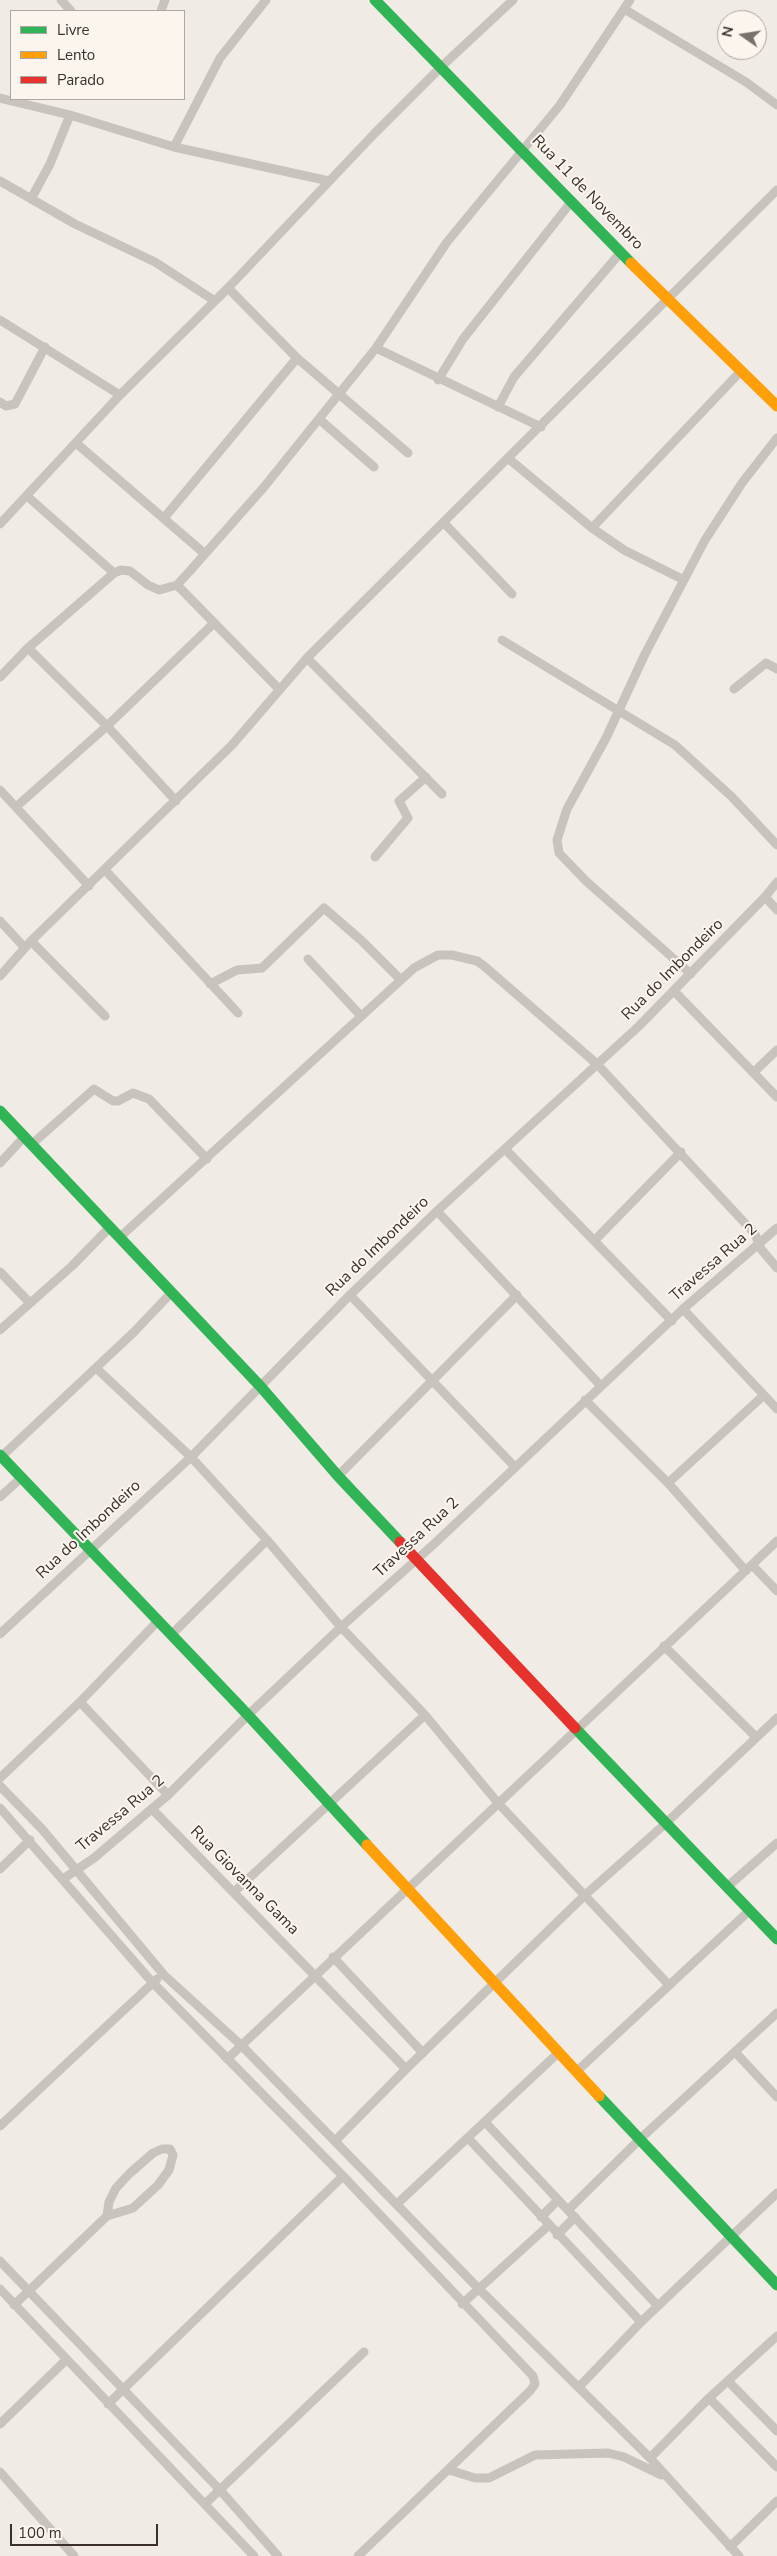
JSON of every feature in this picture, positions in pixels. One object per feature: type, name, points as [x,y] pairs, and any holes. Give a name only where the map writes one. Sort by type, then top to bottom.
[{"type":"street","points":[[61,0],[70,10]]},
{"type":"street","points":[[174,146],[220,58],[266,0]]},
{"type":"street","name":"Rua 11 de Novembro","points":[[375,0],[666,299],[740,372],[776,403]]},
{"type":"street","points":[[0,524],[120,395],[228,288],[329,181],[441,67],[512,0]]},
{"type":"street","points":[[0,677],[28,648],[114,573],[121,570],[130,571],[155,589],[177,585],[319,419],[376,348],[447,242],[560,104],[630,0]]},
{"type":"street","points":[[624,9],[746,82],[777,104]]},
{"type":"street","points":[[0,98],[70,115],[174,146],[329,181]]},
{"type":"street","points":[[31,199],[50,164],[70,115]]},
{"type":"street","points":[[0,181],[75,224],[155,262],[215,301]]},
{"type":"street","points":[[0,976],[28,945],[232,745],[307,658],[509,459],[666,299],[777,190]]},
{"type":"street","points":[[438,380],[464,339],[572,201]]},
{"type":"street","points":[[498,407],[514,377],[621,252]]},
{"type":"street","points":[[228,288],[297,358],[408,453]]},
{"type":"street","points":[[0,320],[120,395]]},
{"type":"street","points":[[0,402],[6,406],[15,404],[45,347]]},
{"type":"street","points":[[376,348],[438,380],[541,427]]},
{"type":"street","points":[[164,518],[297,358]]},
{"type":"street","points":[[592,528],[740,372]]},
{"type":"street","points":[[319,419],[374,468]]},
{"type":"street","points":[[691,974],[586,881],[557,849],[557,840],[563,818],[619,711],[645,654],[716,521],[777,438]]},
{"type":"street","points":[[76,443],[205,554]]},
{"type":"street","points":[[509,459],[592,528],[624,550],[684,580]]},
{"type":"street","points":[[27,496],[114,573]]},
{"type":"street","points":[[444,523],[512,594]]},
{"type":"street","points":[[177,585],[279,690]]},
{"type":"street","points":[[16,807],[107,726],[213,624]]},
{"type":"street","points":[[502,640],[651,730],[690,757],[732,796],[777,845]]},
{"type":"street","points":[[28,648],[107,726],[176,802]]},
{"type":"street","points":[[307,658],[442,794]]},
{"type":"street","points":[[734,690],[766,663],[777,668]]},
{"type":"street","points":[[375,857],[407,820],[408,816],[399,801],[426,777]]},
{"type":"street","points":[[0,790],[89,886]]},
{"type":"street","points":[[105,870],[238,1013]]},
{"type":"street","name":"Rua do Imbondeiro","points":[[0,1634],[191,1458],[350,1294],[674,991],[765,897],[777,882]]},
{"type":"street","points":[[765,897],[777,910]]},
{"type":"street","points":[[210,984],[237,970],[262,968],[324,908],[362,941],[400,980]]},
{"type":"street","points":[[0,921],[104,1016]]},
{"type":"street","points":[[119,1238],[400,980],[426,960],[438,956],[452,955],[477,961],[597,1064],[681,1152],[755,1234],[763,1253],[777,1268]]},
{"type":"street","points":[[308,959],[361,1016]]},
{"type":"street","points":[[674,991],[777,1097]]},
{"type":"street","points":[[754,1072],[777,1050]]},
{"type":"street","points":[[0,1163],[94,1089],[113,1101],[118,1101],[133,1093],[149,1099],[207,1159]]},
{"type":"street","points":[[0,1111],[261,1387],[338,1476],[416,1560],[578,1730],[664,1824],[777,1939]]},
{"type":"street","points":[[506,1150],[672,1321]]},
{"type":"street","points":[[594,1241],[681,1152]]},
{"type":"street","points":[[437,1211],[600,1386]]},
{"type":"street","points":[[0,1330],[72,1266],[109,1228]]},
{"type":"street","name":"Travessa Rua 2","points":[[63,1879],[94,1858],[152,1810],[341,1627],[416,1560],[683,1309],[777,1228]]},
{"type":"street","points":[[0,1272],[30,1303]]},
{"type":"street","points":[[171,1293],[96,1368],[1,1456],[157,1622],[172,1634],[248,1715],[406,1889],[777,2285]]},
{"type":"street","points":[[350,1294],[434,1379],[515,1467]]},
{"type":"street","points":[[338,1476],[517,1295]]},
{"type":"street","points":[[683,1309],[777,1409]]},
{"type":"street","points":[[96,1368],[191,1458],[268,1540],[341,1627],[425,1715],[498,1803],[668,1984]]},
{"type":"street","points":[[668,1483],[764,1395]]},
{"type":"street","points":[[585,1400],[749,1568],[777,1591]]},
{"type":"street","points":[[0,1497],[21,1478]]},
{"type":"street","points":[[172,1634],[268,1540]]},
{"type":"street","points":[[228,2059],[333,1957],[578,1730],[664,1646],[777,1541]]},
{"type":"street","points":[[0,1778],[80,1702],[157,1622]]},
{"type":"street","points":[[664,1646],[756,1737]]},
{"type":"street","points":[[80,1702],[168,1795]]},
{"type":"street","points":[[234,1892],[425,1715]]},
{"type":"street","points":[[335,2141],[406,2069],[585,1895],[777,1718]]},
{"type":"street","points":[[0,1786],[42,1829],[164,1975],[242,2046],[479,2289],[650,2458],[739,2556]]},
{"type":"street","points":[[0,1808],[30,1840],[152,1982],[343,2176],[462,2304],[531,2373],[535,2384],[449,2470],[358,2556]]},
{"type":"street","name":"Rua Giovanna Gama","points":[[152,1810],[315,1974],[406,2069]]},
{"type":"street","points":[[0,1869],[30,1840]]},
{"type":"street","points":[[727,1887],[777,1843]]},
{"type":"street","points":[[576,2072],[668,1984],[750,1910]]},
{"type":"street","points":[[333,1957],[423,2053]]},
{"type":"street","points":[[0,2126],[152,1982],[164,1975]]},
{"type":"street","points":[[568,2210],[640,2139],[736,2053],[777,2013]]},
{"type":"street","points":[[398,2204],[558,2052]]},
{"type":"street","points":[[736,2053],[777,2098]]},
{"type":"street","points":[[485,2122],[658,2306]]},
{"type":"street","points":[[468,2138],[548,2226],[641,2322]]},
{"type":"street","points":[[14,2305],[107,2216],[133,2208],[158,2184],[169,2170],[173,2155],[170,2149],[162,2149],[153,2153],[129,2174],[116,2188],[109,2202],[107,2216]]},
{"type":"street","points":[[108,2404],[343,2176]]},
{"type":"street","points":[[579,2387],[641,2322],[777,2193]]},
{"type":"street","points":[[541,2217],[558,2200]]},
{"type":"street","points":[[557,2234],[575,2217]]},
{"type":"street","points":[[462,2304],[548,2226]]},
{"type":"street","points":[[0,2261],[27,2292],[220,2490],[278,2556]]},
{"type":"street","points":[[0,2289],[108,2404],[206,2503],[254,2556]]},
{"type":"street","points":[[650,2458],[709,2398],[777,2336]]},
{"type":"street","points":[[206,2503],[364,2352]]},
{"type":"street","points":[[0,2424],[66,2360]]},
{"type":"street","points":[[728,2381],[777,2431]]},
{"type":"street","points":[[709,2398],[777,2467]]},
{"type":"street","points":[[449,2470],[475,2478],[489,2478],[535,2455],[608,2453],[624,2456],[666,2477]]},
{"type":"street","points":[[0,2472],[74,2556]]},
{"type":"street","points":[[730,2547],[777,2501]]},
{"type":"traffic: fast","points":[[375,0],[631,263]]},
{"type":"traffic: fast","points":[[0,1111],[261,1387],[338,1476],[400,1542]]},
{"type":"traffic: fast","points":[[0,1455],[248,1715],[367,1845]]},
{"type":"traffic: fast","points":[[575,1728],[777,1939]]},
{"type":"traffic: fast","points":[[599,2096],[777,2285]]},
{"type":"traffic: slow","points":[[631,263],[777,406]]},
{"type":"traffic: slow","points":[[367,1845],[599,2096]]},
{"type":"traffic: jam","points":[[400,1542],[575,1728]]}]
